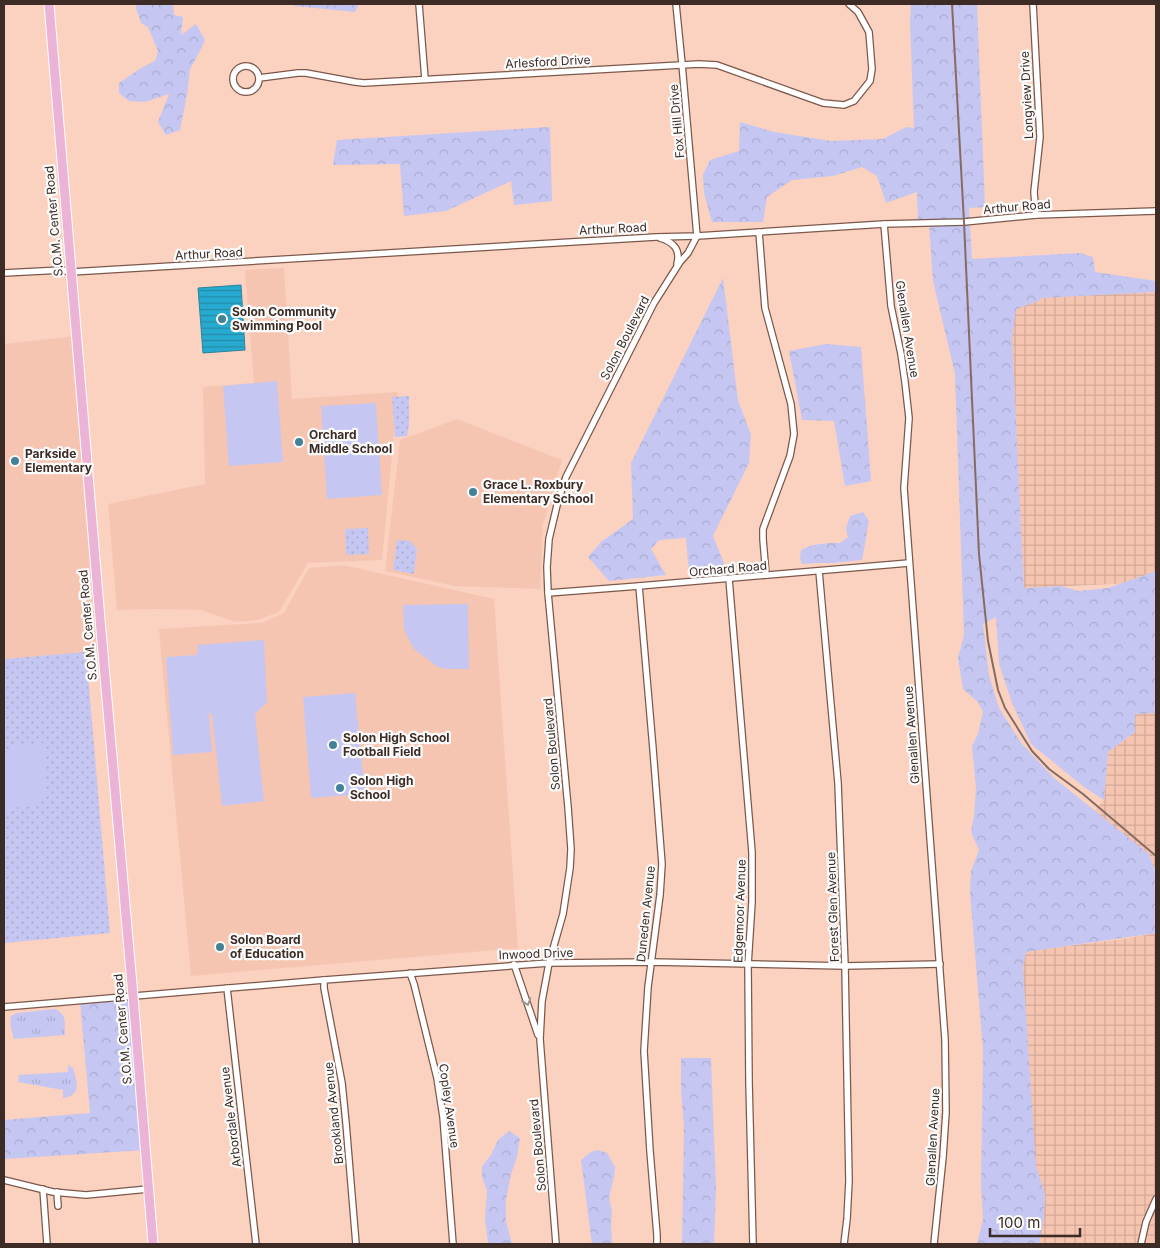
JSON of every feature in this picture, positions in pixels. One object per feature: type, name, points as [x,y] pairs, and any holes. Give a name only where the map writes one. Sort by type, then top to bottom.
[{"type":"main road","name":"S.O.M. Center Road","points":[[49,4],[153,1244]]},
{"type":"street","points":[[419,4],[425,79]]},
{"type":"street","name":"Fox Hill Drive","points":[[676,4],[697,236]]},
{"type":"street","name":"Arlesford Drive","points":[[259,78],[306,73],[355,82],[699,64],[717,65],[823,103],[844,105],[854,101],[870,81],[872,69],[869,32],[858,12],[849,4]]},
{"type":"street","name":"Longview Drive","points":[[1033,4],[1040,137],[1034,192],[1036,215]]},
{"type":"street","points":[[244,66],[252,68],[259,78],[255,89],[248,92],[240,92],[232,82],[236,70],[244,66]]},
{"type":"street","name":"Arthur Road","points":[[4,273],[61,270],[71,272],[884,224],[964,222],[1036,215],[1156,211]]},
{"type":"street","name":"Glenallen Avenue","points":[[884,224],[891,306],[906,382],[908,418],[904,488],[945,1039],[946,1112],[934,1244]]},
{"type":"street","points":[[759,232],[765,308],[791,404],[794,434],[790,456],[763,529],[766,575]]},
{"type":"street","name":"Solon Boulevard","points":[[556,1244],[540,1059],[540,1039],[542,1001],[549,963],[561,922],[570,868],[571,849],[548,593],[549,539],[566,477],[654,303],[697,236]]},
{"type":"street","points":[[656,237],[673,244],[677,250],[679,258],[676,269]]},
{"type":"street","name":"Orchard Road","points":[[548,593],[909,563]]},
{"type":"street","name":"Forest Glen Avenue","points":[[819,570],[838,783],[845,966],[849,1181],[844,1244]]},
{"type":"street","name":"Edgemoor Avenue","points":[[729,579],[752,852],[752,895],[748,964],[753,1244]]},
{"type":"street","name":"Duneden Avenue","points":[[639,586],[662,864],[651,962],[644,1051],[657,1234],[656,1244]]},
{"type":"street","name":"Inwood Drive","points":[[4,1007],[514,964],[651,962],[845,966],[940,964]]},
{"type":"street","points":[[514,964],[540,1039]]},
{"type":"street","name":"Copley Avenue","points":[[410,973],[437,1078],[443,1117],[453,1244]]},
{"type":"street","name":"Brookland Avenue","points":[[324,980],[342,1084],[356,1244]]},
{"type":"street","name":"Arbordale Avenue","points":[[227,988],[256,1244]]},
{"type":"street","points":[[4,1180],[57,1192],[86,1195],[148,1189]]},
{"type":"street","points":[[43,1189],[47,1244]]},
{"type":"street","points":[[57,1192],[58,1206]]},
{"type":"street","points":[[1141,1244],[1146,1222],[1156,1199]]},
{"type":"shaded area","name":"Orchard Middle School","points":[[284,268],[292,399],[398,392],[382,560],[308,563],[279,612],[258,620],[236,622],[201,610],[117,610],[108,504],[205,484],[203,387],[254,383],[245,270]]},
{"type":"shaded area","name":"Solon Community Swimming Pool","points":[[241,285],[245,350],[203,353],[198,288]]},
{"type":"shaded area","points":[[1156,292],[1156,582],[1024,588],[1010,299]]},
{"type":"shaded area","points":[[77,336],[103,652],[4,660],[4,344]]},
{"type":"shaded area","name":"Grace L. Roxbury Elementary School","points":[[457,419],[562,460],[543,524],[540,589],[455,586],[385,571],[400,440]]},
{"type":"shaded area","name":"Solon High School","points":[[343,565],[494,599],[518,948],[191,976],[159,629],[261,623],[284,613],[309,568]]},
{"type":"shaded area","points":[[1156,713],[1156,870],[1095,811],[1104,800],[1108,752],[1135,732],[1135,714]]},
{"type":"shaded area","points":[[1156,933],[1156,1244],[1022,1244],[1023,968],[1026,951],[1124,939]]},
{"type":"green space","points":[[137,4],[173,4],[174,15],[183,17],[181,35],[196,24],[205,40],[190,69],[180,130],[166,135],[158,122],[169,94],[145,102],[129,101],[119,93],[119,83],[155,61],[158,51],[148,27],[141,23],[136,8]]},
{"type":"green space","points":[[295,4],[359,4],[355,12],[294,6]]},
{"type":"green space","points":[[911,4],[977,4],[985,207],[969,208],[972,259],[1080,253],[1093,257],[1095,272],[1156,281],[1156,292],[1042,298],[1016,309],[1012,337],[1024,588],[1061,586],[1078,591],[1108,588],[1156,571],[1156,713],[1135,714],[1135,732],[1108,752],[1104,800],[1084,787],[1031,744],[1012,703],[999,664],[996,617],[983,624],[989,675],[999,708],[1022,744],[1054,778],[1149,854],[1156,874],[1156,933],[1026,952],[1023,968],[1036,1166],[1045,1194],[1044,1218],[1039,1244],[977,1244],[983,1219],[981,1185],[983,1050],[970,892],[971,871],[979,850],[971,832],[976,788],[972,746],[978,734],[983,712],[978,702],[963,689],[958,658],[964,635],[955,374],[933,281],[929,223],[918,223],[917,192],[886,203],[877,176],[862,167],[833,176],[792,180],[767,197],[763,222],[712,222],[704,193],[703,175],[710,160],[739,151],[740,122],[774,132],[831,141],[883,139],[906,127],[914,128]]},
{"type":"green space","points":[[550,127],[552,201],[514,205],[511,181],[446,211],[404,216],[400,164],[333,165],[337,140]]},
{"type":"green space","points":[[723,278],[738,400],[751,435],[749,463],[713,536],[726,569],[689,573],[686,538],[659,540],[651,549],[666,575],[609,581],[588,557],[601,542],[633,519],[631,463]]},
{"type":"green space","points":[[826,344],[861,347],[871,481],[845,486],[834,421],[802,420],[789,351]]},
{"type":"green space","points":[[277,381],[283,462],[229,466],[223,386]]},
{"type":"green space","points":[[409,396],[407,436],[395,437],[392,397]]},
{"type":"green space","points":[[376,403],[382,495],[327,499],[321,406]]},
{"type":"green space","points":[[863,512],[869,521],[862,560],[802,564],[800,559],[801,550],[813,545],[840,543],[848,537],[846,528],[850,516]]},
{"type":"green space","points":[[368,528],[369,554],[346,555],[345,529]]},
{"type":"green space","points":[[397,540],[410,541],[417,549],[414,574],[393,570]]},
{"type":"green space","points":[[468,604],[469,669],[438,667],[414,649],[404,628],[403,605]]},
{"type":"green space","points":[[264,640],[267,702],[255,714],[264,801],[222,806],[212,714],[209,713],[212,752],[173,755],[166,657],[197,655],[198,645]]},
{"type":"green space","points":[[86,652],[110,933],[4,943],[4,659]]},
{"type":"green space","name":"Solon High School Football Field","points":[[355,693],[365,794],[311,798],[303,697]]},
{"type":"green space","points":[[44,743],[44,798],[39,805],[4,809],[4,750]]},
{"type":"green space","points":[[133,996],[145,1150],[4,1159],[4,1120],[90,1113],[80,1001]]},
{"type":"green space","points":[[55,1009],[64,1017],[65,1035],[14,1039],[11,1016],[17,1013]]},
{"type":"green space","points":[[681,1058],[711,1058],[716,1189],[714,1244],[682,1244],[684,1127]]},
{"type":"green space","points":[[68,1065],[73,1068],[77,1083],[76,1091],[69,1097],[63,1098],[63,1090],[18,1082],[19,1075],[68,1072]]},
{"type":"green space","points":[[509,1131],[520,1138],[506,1200],[506,1221],[512,1244],[488,1244],[485,1218],[487,1191],[482,1177],[482,1166],[491,1155],[498,1140]]},
{"type":"green space","points":[[598,1150],[607,1153],[615,1167],[609,1198],[612,1211],[612,1244],[592,1244],[581,1160],[591,1152]]},
{"type":"railway","points":[[952,4],[979,554],[988,641],[998,690],[1005,708],[1032,751],[1049,769],[1083,794],[1156,856]]},
{"type":"place","name":"Solon Community Swimming Pool","points":[[222,319]]},
{"type":"place","name":"Orchard Middle School","points":[[299,442]]},
{"type":"place","name":"Parkside Elementary","points":[[15,461]]},
{"type":"place","name":"Grace L. Roxbury Elementary School","points":[[473,492]]},
{"type":"place","name":"Solon High School Football Field","points":[[333,745]]},
{"type":"place","name":"Solon High School","points":[[340,788]]},
{"type":"place","name":"Solon Board of Education","points":[[220,947]]}]
